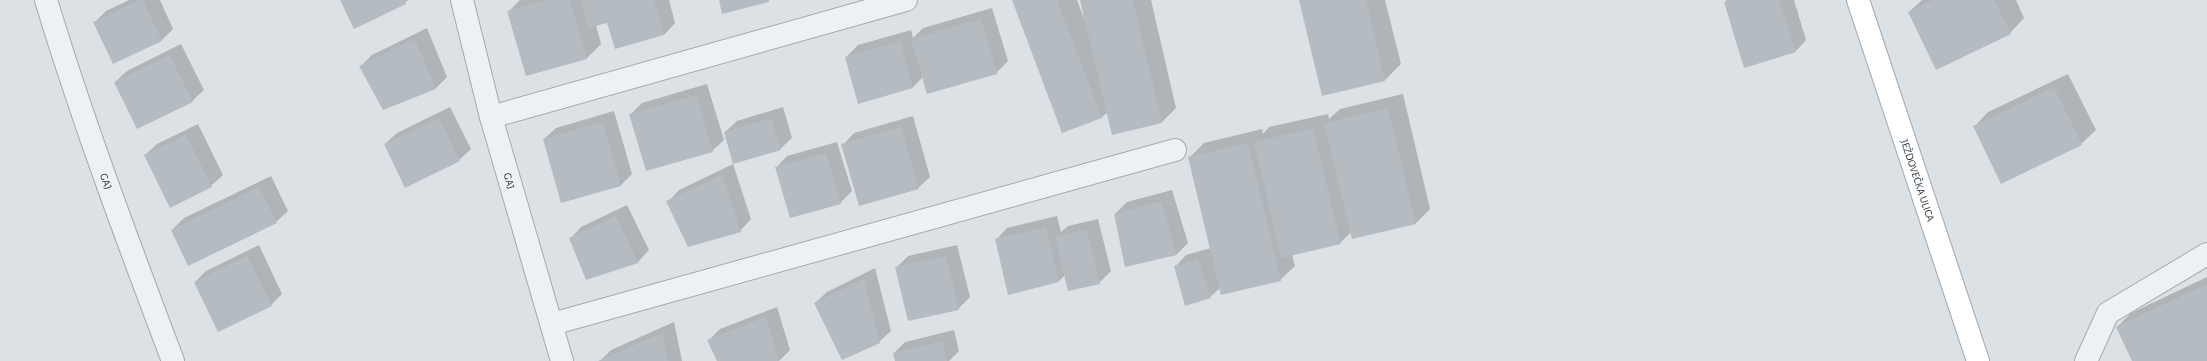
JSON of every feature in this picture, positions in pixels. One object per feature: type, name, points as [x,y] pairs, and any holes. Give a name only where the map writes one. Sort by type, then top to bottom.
[{"type":"main road","name":"JEŽDOVEČKA ULICA","points":[[1858,0],[1978,361]]},
{"type":"street","name":"GAJ","points":[[46,0],[63,57],[107,183],[173,361]]},
{"type":"street","name":"GAJ","points":[[462,0],[491,117],[562,361]]},
{"type":"street","points":[[491,117],[906,0]]},
{"type":"street","points":[[552,324],[1175,150]]},
{"type":"street","points":[[2086,361],[2108,313],[2207,254]]},
{"type":"building","points":[[140,0],[143,0],[162,41],[113,64],[93,22]]},
{"type":"building","points":[[340,0],[404,0],[406,4],[354,29]]},
{"type":"building","points":[[547,0],[570,0],[587,59],[526,76],[507,11]]},
{"type":"building","points":[[581,0],[654,0],[664,35],[615,49],[607,23],[588,28]]},
{"type":"building","points":[[719,0],[769,0],[769,2],[722,14]]},
{"type":"building","points":[[1012,0],[1057,0],[1102,118],[1062,133]]},
{"type":"building","points":[[1080,0],[1133,0],[1162,123],[1112,135]]},
{"type":"building","points":[[1299,0],[1366,0],[1385,81],[1322,96]]},
{"type":"building","points":[[1731,0],[1779,0],[1796,52],[1744,68],[1724,2]]},
{"type":"building","points":[[1933,0],[1994,0],[2011,34],[1936,70],[1908,12]]},
{"type":"building","points":[[981,19],[997,74],[927,94],[911,39]]},
{"type":"building","points":[[415,39],[436,89],[383,110],[359,66]]},
{"type":"building","points":[[900,41],[913,88],[858,104],[845,57]]},
{"type":"building","points":[[170,55],[193,102],[137,129],[114,82]]},
{"type":"building","points":[[2054,87],[2082,145],[2001,184],[1973,126]]},
{"type":"building","points":[[696,95],[713,152],[646,171],[629,114]]},
{"type":"building","points":[[1388,108],[1416,224],[1352,239],[1324,123]]},
{"type":"building","points":[[439,118],[460,161],[405,188],[384,144]]},
{"type":"building","points":[[771,118],[781,150],[733,164],[724,132]]},
{"type":"building","points":[[603,122],[621,186],[561,203],[543,139]]},
{"type":"building","points":[[901,127],[919,189],[859,206],[841,144]]},
{"type":"building","points":[[1313,128],[1341,244],[1281,258],[1254,142]]},
{"type":"building","points":[[186,135],[212,187],[170,208],[144,155]]},
{"type":"building","points":[[1248,143],[1281,281],[1221,295],[1188,157]]},
{"type":"building","points":[[826,153],[841,204],[790,218],[775,167]]},
{"type":"building","points":[[722,175],[741,232],[688,247],[666,201]]},
{"type":"building","points":[[259,187],[277,223],[188,266],[171,230]]},
{"type":"building","points":[[1161,201],[1177,255],[1125,267],[1114,214]]},
{"type":"building","points":[[616,216],[638,263],[586,280],[569,238]]},
{"type":"building","points":[[1046,227],[1059,282],[1008,295],[995,239]]},
{"type":"building","points":[[1087,230],[1100,284],[1068,291],[1055,237]]},
{"type":"building","points":[[247,256],[272,306],[218,332],[194,282]]},
{"type":"building","points":[[946,256],[959,310],[908,321],[895,267]]},
{"type":"building","points":[[1198,259],[1211,298],[1185,306],[1174,266]]},
{"type":"building","points":[[864,279],[880,343],[842,360],[814,303]]},
{"type":"building","points":[[2207,284],[2207,361],[2132,361],[2116,327]]},
{"type":"building","points":[[766,317],[779,361],[717,361],[707,340]]},
{"type":"building","points":[[662,333],[668,361],[598,361]]},
{"type":"building","points":[[942,341],[947,361],[895,361],[893,353]]}]
